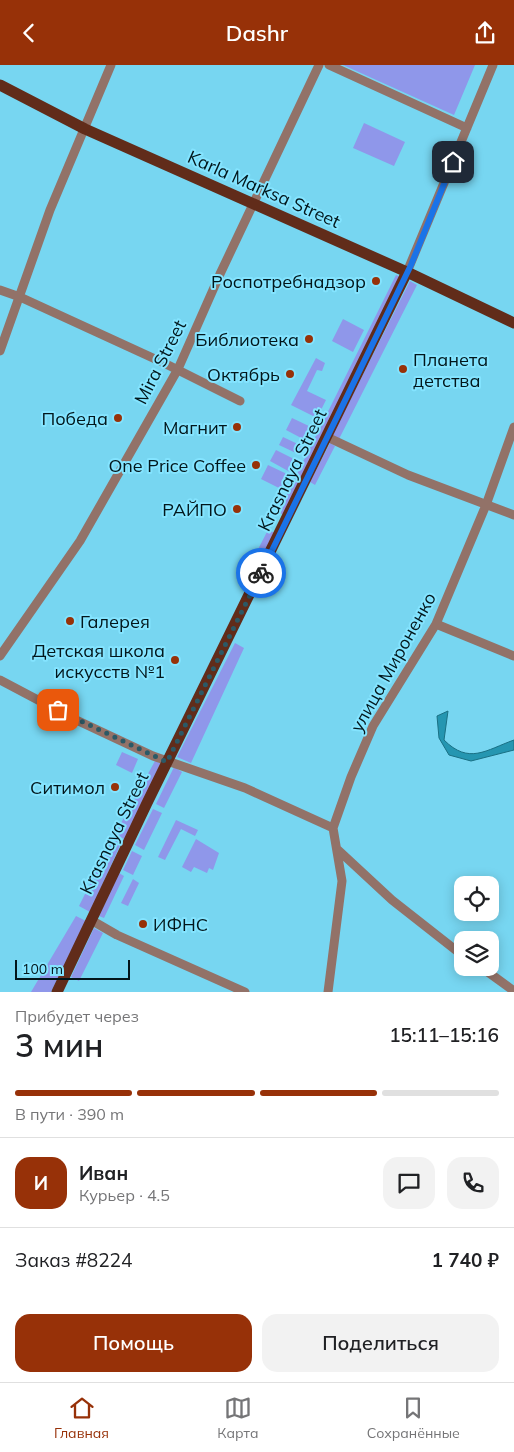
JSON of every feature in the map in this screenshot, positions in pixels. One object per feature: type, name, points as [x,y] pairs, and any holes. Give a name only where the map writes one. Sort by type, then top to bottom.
[{"type":"main road","name":"Karla Marksa Street","points":[[0,85],[85,129],[407,272],[514,323]]},
{"type":"main road","name":"Krasnaya Street","points":[[57,992],[167,762],[407,272]]},
{"type":"street","points":[[0,351],[50,210],[111,65]]},
{"type":"street","name":"Mira Street","points":[[0,656],[80,541],[178,369],[319,65]]},
{"type":"street","points":[[329,65],[467,128]]},
{"type":"street","name":"Krasnaya Street","points":[[407,272],[493,65]]},
{"type":"street","points":[[0,290],[20,297],[178,369],[240,401]]},
{"type":"street","name":"улица Мироненко","points":[[333,828],[351,777],[373,727],[436,624],[486,505],[514,427]]},
{"type":"street","points":[[327,437],[408,475],[514,515]]},
{"type":"street","points":[[436,624],[514,656]]},
{"type":"street","points":[[0,680],[72,718],[196,775],[245,788],[333,828],[342,881],[328,992]]},
{"type":"street","points":[[337,849],[392,900],[454,949]]},
{"type":"street","points":[[91,920],[125,939],[245,992]]},
{"type":"street","points":[[493,976],[514,991]]},
{"type":"shaded area","points":[[343,65],[475,65],[454,115]]},
{"type":"shaded area","points":[[364,123],[405,142],[394,166],[353,148]]},
{"type":"shaded area","points":[[396,275],[401,277],[284,515],[278,512]]},
{"type":"shaded area","points":[[410,281],[417,285],[339,439],[332,436]]},
{"type":"shaded area","points":[[343,319],[364,330],[353,352],[332,341]]},
{"type":"shaded area","points":[[316,358],[325,363],[322,371],[317,370],[307,391],[326,400],[317,418],[291,405]]},
{"type":"shaded area","points":[[292,418],[311,427],[305,440],[286,430]]},
{"type":"shaded area","points":[[283,437],[302,446],[298,454],[279,445]]},
{"type":"shaded area","points":[[330,443],[335,446],[315,485],[310,482]]},
{"type":"shaded area","points":[[276,450],[296,460],[290,472],[270,461]]},
{"type":"shaded area","points":[[268,465],[289,475],[281,489],[261,479]]},
{"type":"shaded area","points":[[268,530],[275,533],[261,560],[254,557]]},
{"type":"shaded area","points":[[235,643],[244,648],[191,763],[177,757]]},
{"type":"shaded area","points":[[448,711],[444,740],[453,748],[470,754],[478,753],[514,740],[514,750],[471,761],[449,755],[439,738],[437,716]]},
{"type":"shaded area","points":[[122,752],[138,759],[132,773],[116,765]]},
{"type":"shaded area","points":[[155,761],[162,764],[124,839],[115,834]]},
{"type":"shaded area","points":[[174,767],[182,772],[164,808],[156,804]]},
{"type":"shaded area","points":[[153,809],[162,813],[144,850],[135,845]]},
{"type":"shaded area","points":[[176,820],[198,830],[195,836],[181,829],[165,860],[158,857]]},
{"type":"shaded area","points":[[114,836],[122,841],[90,912],[79,906]]},
{"type":"shaded area","points":[[196,839],[219,853],[213,870],[209,868],[207,873],[194,867],[191,872],[182,867]]},
{"type":"shaded area","points":[[132,851],[142,856],[133,875],[123,870]]},
{"type":"shaded area","points":[[119,873],[124,876],[104,918],[99,916]]},
{"type":"shaded area","points":[[133,879],[139,883],[128,906],[121,903]]},
{"type":"shaded area","points":[[76,916],[86,921],[51,992],[31,992]]},
{"type":"shaded area","points":[[94,928],[103,933],[79,981],[71,977]]},
{"type":"way so far","points":[[58,710],[153,757],[167,762],[261,573]]},
{"type":"place","name":"Роспотребнадзор","points":[[376,281]]},
{"type":"place","name":"Библиотека","points":[[309,339]]},
{"type":"place","name":"Планета детства","points":[[403,369]]},
{"type":"place","name":"Октябрь","points":[[290,374]]},
{"type":"place","name":"Победа","points":[[118,418]]},
{"type":"place","name":"Магнит","points":[[237,427]]},
{"type":"place","name":"One Price Coffee","points":[[256,465]]},
{"type":"place","name":"РАЙПО","points":[[237,509]]},
{"type":"place","name":"Галерея","points":[[70,621]]},
{"type":"place","name":"Детская школа искусств №1","points":[[175,660]]},
{"type":"place","name":"Ситимол","points":[[115,787]]},
{"type":"place","name":"ИФНС","points":[[143,924]]},
{"type":"route","points":[[261,573],[411,265],[453,162]]}]
